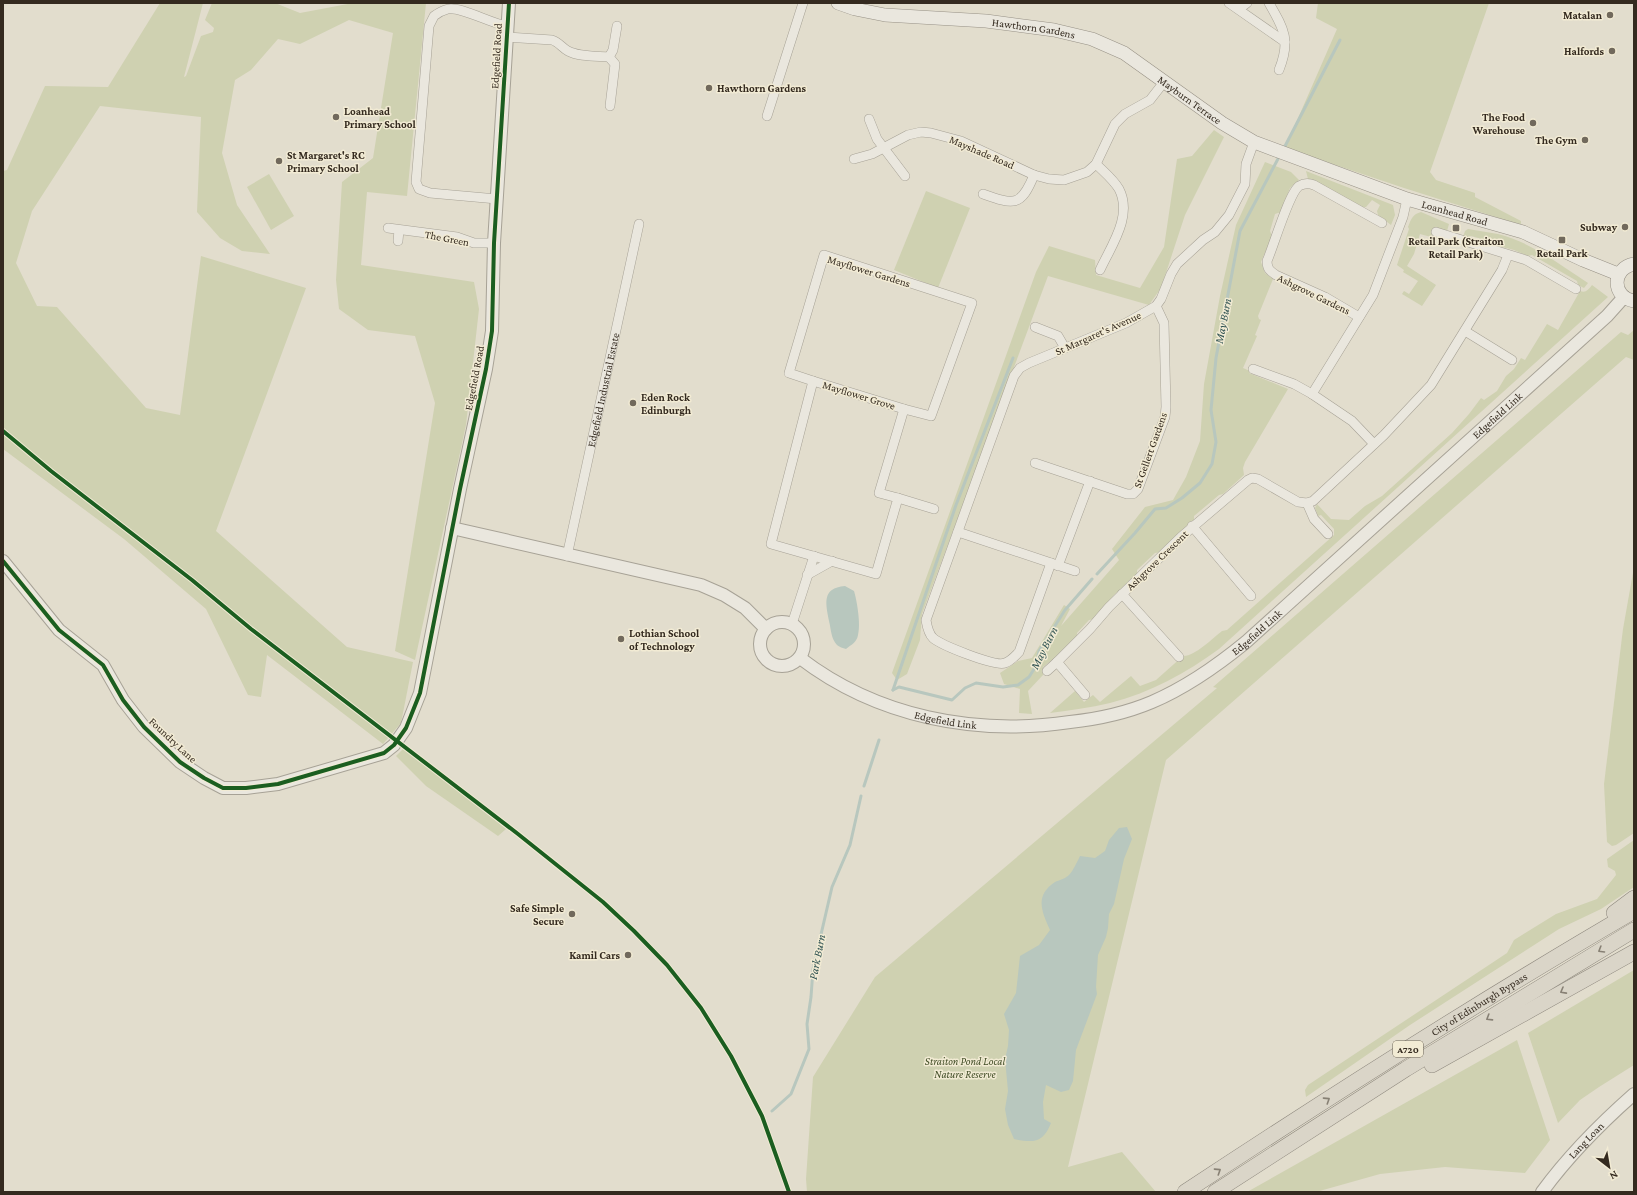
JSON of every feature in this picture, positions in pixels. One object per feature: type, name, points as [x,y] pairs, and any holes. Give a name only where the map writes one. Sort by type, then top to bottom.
[{"type":"highway","points":[[1542,965],[1634,898]]},
{"type":"highway","name":"City of Edinburgh Bypass","points":[[1185,1192],[1333,1096],[1542,965],[1634,910]]},
{"type":"highway","name":"City of Edinburgh Bypass","points":[[1215,1192],[1494,1015],[1634,930]]},
{"type":"highway","points":[[1277,1152],[1634,952]]},
{"type":"main road","name":"Hawthorn Gardens","points":[[838,3],[855,9],[885,16],[986,21],[1054,30],[1092,39],[1110,46]]},
{"type":"main road","name":"Mayburn Terrace","points":[[1110,46],[1137,61],[1222,123],[1254,142],[1272,149]]},
{"type":"main road","name":"Loanhead Road","points":[[1272,149],[1407,199],[1523,232],[1583,260],[1618,274]]},
{"type":"main road","points":[[1629,299],[1617,287],[1618,274],[1625,267],[1634,264]]},
{"type":"street","name":"Edgefield Road","points":[[394,745],[406,728],[420,693],[458,530],[492,331],[494,243],[509,3]]},
{"type":"street","points":[[767,116],[803,3]]},
{"type":"street","points":[[1230,3],[1285,42]]},
{"type":"street","points":[[1239,10],[1247,3]]},
{"type":"street","points":[[1269,3],[1285,32],[1284,56],[1279,70]]},
{"type":"street","points":[[497,198],[430,193],[419,189],[416,182],[429,26],[434,16],[449,8],[460,10],[499,25],[506,32],[552,40],[573,53],[609,57],[615,64],[610,106]]},
{"type":"street","points":[[609,57],[613,50],[617,26]]},
{"type":"street","points":[[1101,263],[1120,228],[1124,213],[1123,201],[1119,189],[1111,178],[1096,164],[1115,124],[1125,114],[1150,100],[1164,82]]},
{"type":"street","points":[[869,119],[877,139],[905,176]]},
{"type":"street","name":"Mayshade Road","points":[[854,159],[872,154],[908,135],[921,132],[943,135],[987,153],[1034,175],[1049,179],[1064,180],[1087,172],[1096,164]]},
{"type":"street","points":[[1156,306],[1161,299],[1171,274],[1178,264],[1203,240],[1214,232],[1229,215],[1245,184],[1246,164],[1254,142]]},
{"type":"street","points":[[983,194],[1003,201],[1013,202],[1020,199],[1027,192],[1034,175]]},
{"type":"street","name":"Ashgrove Gardens","points":[[1360,317],[1325,297],[1276,275],[1267,267],[1267,262],[1288,205],[1296,189],[1300,186],[1310,183],[1369,211],[1382,223]]},
{"type":"street","name":"Ashgrove Gardens","points":[[1312,394],[1360,317],[1378,284],[1404,216],[1407,199]]},
{"type":"street","name":"Edgefield Industrial Estate","points":[[567,556],[639,224]]},
{"type":"street","name":"The Green","points":[[388,228],[457,237],[474,243],[494,243]]},
{"type":"street","points":[[398,241],[399,230]]},
{"type":"street","points":[[1436,232],[1526,260],[1576,289]]},
{"type":"street","name":"Mayflower Gardens","points":[[813,381],[789,373],[824,255],[972,304],[932,416],[904,409]]},
{"type":"street","points":[[1328,534],[1314,519],[1308,503],[1312,501],[1400,419],[1431,384],[1502,270],[1508,255]]},
{"type":"street","name":"Edgefield Link","points":[[800,658],[836,683],[880,703],[910,714],[968,725],[1007,727],[1060,724],[1100,717],[1152,702],[1199,677],[1246,642],[1602,321],[1629,299]]},
{"type":"street","name":"St Margaret's Avenue","points":[[1090,481],[1019,652],[1012,659],[1004,664],[991,663],[940,643],[932,637],[927,629],[926,620],[1014,376],[1020,368],[1029,363],[1126,323],[1156,306]]},
{"type":"street","name":"St Gellert Gardens","points":[[1036,463],[1127,494],[1133,494],[1138,489],[1165,417],[1166,407],[1164,323],[1156,306]]},
{"type":"street","points":[[1035,327],[1058,336],[1065,348]]},
{"type":"street","points":[[1465,331],[1512,360]]},
{"type":"street","points":[[1253,369],[1294,384],[1312,394],[1352,422],[1374,444]]},
{"type":"street","points":[[813,381],[771,544],[876,574],[898,498]]},
{"type":"street","name":"Mayflower Grove","points":[[813,381],[904,409]]},
{"type":"street","points":[[904,409],[879,493],[934,509]]},
{"type":"street","name":"Ashgrove Crescent","points":[[1047,671],[1070,650],[1122,594],[1192,526],[1242,483],[1252,478],[1258,479],[1298,502],[1308,503]]},
{"type":"street","name":"Ashgrove Crescent","points":[[1192,526],[1252,596]]},
{"type":"street","points":[[458,530],[567,556],[701,585],[724,595],[745,608],[766,629]]},
{"type":"street","points":[[958,532],[1075,571]]},
{"type":"street","points":[[792,624],[814,556]]},
{"type":"street","name":"Foundry Lane","points":[[3,561],[59,630],[103,665],[123,700],[144,726],[180,762],[204,778],[223,788],[246,788],[278,784],[384,753],[394,745]]},
{"type":"street","points":[[808,575],[832,561]]},
{"type":"street","name":"Ashgrove Crescent","points":[[1122,594],[1178,657]]},
{"type":"street","points":[[778,622],[792,624],[797,627],[804,637],[804,649],[800,658],[795,663],[781,667],[768,661],[763,656],[760,649],[760,642],[766,629],[778,622]]},
{"type":"street","points":[[1057,662],[1085,695]]},
{"type":"street","name":"Lang Loan","points":[[1542,1192],[1580,1145],[1634,1094]]},
{"type":"green space","points":[[160,3],[203,3],[184,77],[186,76],[201,36],[213,32],[214,28],[205,20],[212,3],[275,3],[300,13],[353,3],[426,3],[407,196],[367,192],[361,265],[474,282],[479,309],[466,425],[415,660],[395,651],[435,403],[415,336],[368,330],[339,309],[336,280],[342,182],[373,158],[393,33],[349,20],[300,44],[278,39],[251,70],[235,80],[222,153],[237,205],[270,254],[242,251],[220,238],[197,212],[201,117],[100,106],[32,211],[16,263],[37,306],[57,307],[146,408],[180,415],[201,256],[306,288],[216,531],[347,647],[413,662],[401,723],[383,744],[267,655],[261,697],[248,695],[206,609],[124,539],[3,449],[3,171],[7,170],[45,86],[108,87]]},
{"type":"green space","points":[[1318,3],[1489,3],[1430,172],[1436,180],[1475,193],[1475,197],[1521,221],[1521,225],[1285,148],[1337,29],[1316,18]]},
{"type":"green space","points":[[1214,130],[1224,137],[1185,215],[1161,288],[1149,305],[1048,276],[922,614],[920,640],[907,674],[897,680],[892,673],[1036,272],[1049,246],[1095,260],[1096,275],[1140,288],[1164,247],[1177,159],[1192,156]]},
{"type":"green space","points":[[1265,162],[1291,172],[1299,180],[1290,188],[1281,212],[1275,214],[1270,231],[1272,236],[1261,262],[1265,273],[1273,279],[1258,316],[1261,320],[1255,335],[1257,336],[1243,368],[1250,371],[1249,373],[1288,389],[1245,462],[1243,468],[1244,475],[1223,494],[1219,495],[1194,516],[1194,520],[1161,552],[1155,553],[1137,570],[1137,574],[1114,595],[1094,619],[1089,620],[1077,633],[1077,637],[1066,649],[1043,667],[1043,675],[1028,691],[1032,714],[1019,713],[1020,689],[1004,684],[1000,673],[1018,661],[1032,658],[1064,605],[1070,609],[1061,626],[1119,560],[1112,549],[1145,507],[1173,500],[1186,477],[1200,441],[1204,384],[1220,296],[1236,225]]},
{"type":"green space","points":[[1306,171],[1393,205],[1395,215],[1391,225],[1378,215],[1377,211],[1380,205],[1372,200],[1366,207],[1362,207],[1313,180],[1308,179]]},
{"type":"green space","points":[[269,174],[294,216],[271,230],[247,187]]},
{"type":"green space","points":[[926,191],[970,208],[938,288],[894,270]]},
{"type":"green space","points":[[1421,212],[1449,224],[1447,231],[1435,227],[1431,237],[1420,234],[1414,254],[1407,266],[1436,285],[1422,306],[1402,294],[1404,291],[1409,294],[1418,281],[1403,272],[1404,270],[1397,265],[1410,222],[1414,216]]},
{"type":"green space","points":[[1468,229],[1498,234],[1522,242],[1534,248],[1588,283],[1584,288],[1578,285],[1577,281],[1532,255],[1528,256],[1514,250],[1498,246],[1496,243],[1471,236],[1467,238],[1463,237],[1465,231]]},
{"type":"green space","points":[[1592,285],[1608,297],[1219,649],[1181,674],[1139,694],[1102,705],[1050,713],[1075,691],[1084,702],[1093,695],[1100,702],[1131,676],[1140,686],[1156,680],[1183,656],[1192,654],[1222,631],[1227,630],[1334,535],[1334,529],[1321,515],[1318,516],[1315,508],[1317,504],[1331,519],[1349,520],[1365,506],[1382,496],[1452,433],[1481,398],[1484,400],[1497,391],[1506,376],[1514,369],[1521,358],[1525,360],[1547,324],[1558,330],[1580,291],[1587,291]]},
{"type":"green space","name":"Straiton Pond Local Nature Reserve","points":[[1634,330],[1634,360],[1626,357],[1166,760],[1068,1167],[1122,1152],[1156,1192],[807,1192],[806,1179],[813,1077],[875,977],[1217,688],[1213,687],[1621,332],[1628,335]]},
{"type":"green space","points":[[1634,567],[1634,833],[1612,846],[1607,842],[1604,784],[1623,629]]},
{"type":"green space","points":[[404,748],[506,829],[498,836],[426,786],[396,756]]},
{"type":"green space","points":[[1634,840],[1634,887],[1601,909],[1559,929],[1410,1025],[1306,1097],[1305,1090],[1308,1085],[1507,953],[1514,940],[1556,914],[1597,899],[1616,875],[1615,871],[1608,867],[1607,859]]},
{"type":"green space","points":[[1634,970],[1634,1065],[1580,1100],[1558,1123],[1528,1033]]},
{"type":"green space","points":[[1517,1040],[1550,1140],[1525,1173],[1445,1167],[1380,1174],[1316,1192],[1247,1192]]},
{"type":"shaded area","points":[[845,586],[854,591],[859,619],[859,630],[856,640],[846,649],[835,643],[831,631],[826,603],[829,593],[832,590],[837,587]]},
{"type":"shaded area","points":[[1127,827],[1132,839],[1124,859],[1114,904],[1109,914],[1106,937],[1098,955],[1097,994],[1076,1050],[1073,1081],[1069,1090],[1061,1092],[1046,1085],[1043,1102],[1044,1119],[1051,1123],[1048,1130],[1041,1138],[1032,1141],[1014,1139],[1008,1125],[1005,1109],[1008,1091],[1005,1059],[1009,1030],[1004,1014],[1016,993],[1020,956],[1039,945],[1050,930],[1044,917],[1042,904],[1044,893],[1048,887],[1069,875],[1080,856],[1095,858],[1105,851],[1109,840],[1119,828]]},
{"type":"waterway","name":"May Burn","points":[[1283,150],[1340,40]]},
{"type":"waterway","name":"May Burn","points":[[1097,574],[1155,509],[1166,508],[1182,498],[1200,483],[1212,464],[1216,442],[1211,410],[1216,358],[1240,231],[1280,155]]},
{"type":"waterway","points":[[893,690],[956,505],[1013,358]]},
{"type":"waterway","name":"May Burn","points":[[893,690],[899,687],[952,700],[965,688],[976,683],[1003,687],[1018,685],[1029,677],[1036,666],[1039,651],[1065,610],[1092,579]]},
{"type":"waterway","name":"Park Burn","points":[[864,786],[879,740]]},
{"type":"waterway","name":"Park Burn","points":[[772,1111],[791,1094],[809,1049],[807,1024],[813,969],[832,887],[850,845],[861,796]]},
{"type":"cycle path","points":[[3,561],[59,630],[103,665],[123,700],[144,727],[180,762],[204,778],[223,788],[246,788],[278,784],[384,753],[394,745],[406,728],[420,693],[460,489],[486,369],[492,331],[494,243],[509,3]]},
{"type":"cycle path","points":[[3,431],[51,471],[192,580],[251,629],[518,834],[603,902],[634,931],[667,965],[701,1008],[731,1056],[762,1116],[789,1192]]},
{"type":"place","name":"Matalan","points":[[1610,15]]},
{"type":"place","name":"Halfords","points":[[1612,51]]},
{"type":"place","name":"Hawthorn Gardens","points":[[709,88]]},
{"type":"place","name":"Loanhead Primary School","points":[[336,117]]},
{"type":"place","name":"The Food Warehouse","points":[[1533,123]]},
{"type":"place","name":"The Gym","points":[[1585,140]]},
{"type":"place","name":"St Margaret's RC Primary School","points":[[279,161]]},
{"type":"place","name":"Subway","points":[[1625,227]]},
{"type":"place","name":"Retail Park (Straiton Retail Park)","points":[[1456,228]]},
{"type":"place","name":"Retail Park","points":[[1562,240]]},
{"type":"place","name":"Eden Rock Edinburgh","points":[[633,403]]},
{"type":"place","name":"Lothian School of Technology","points":[[621,639]]},
{"type":"place","name":"Safe Simple Secure","points":[[572,914]]},
{"type":"place","name":"Kamil Cars","points":[[628,955]]}]
